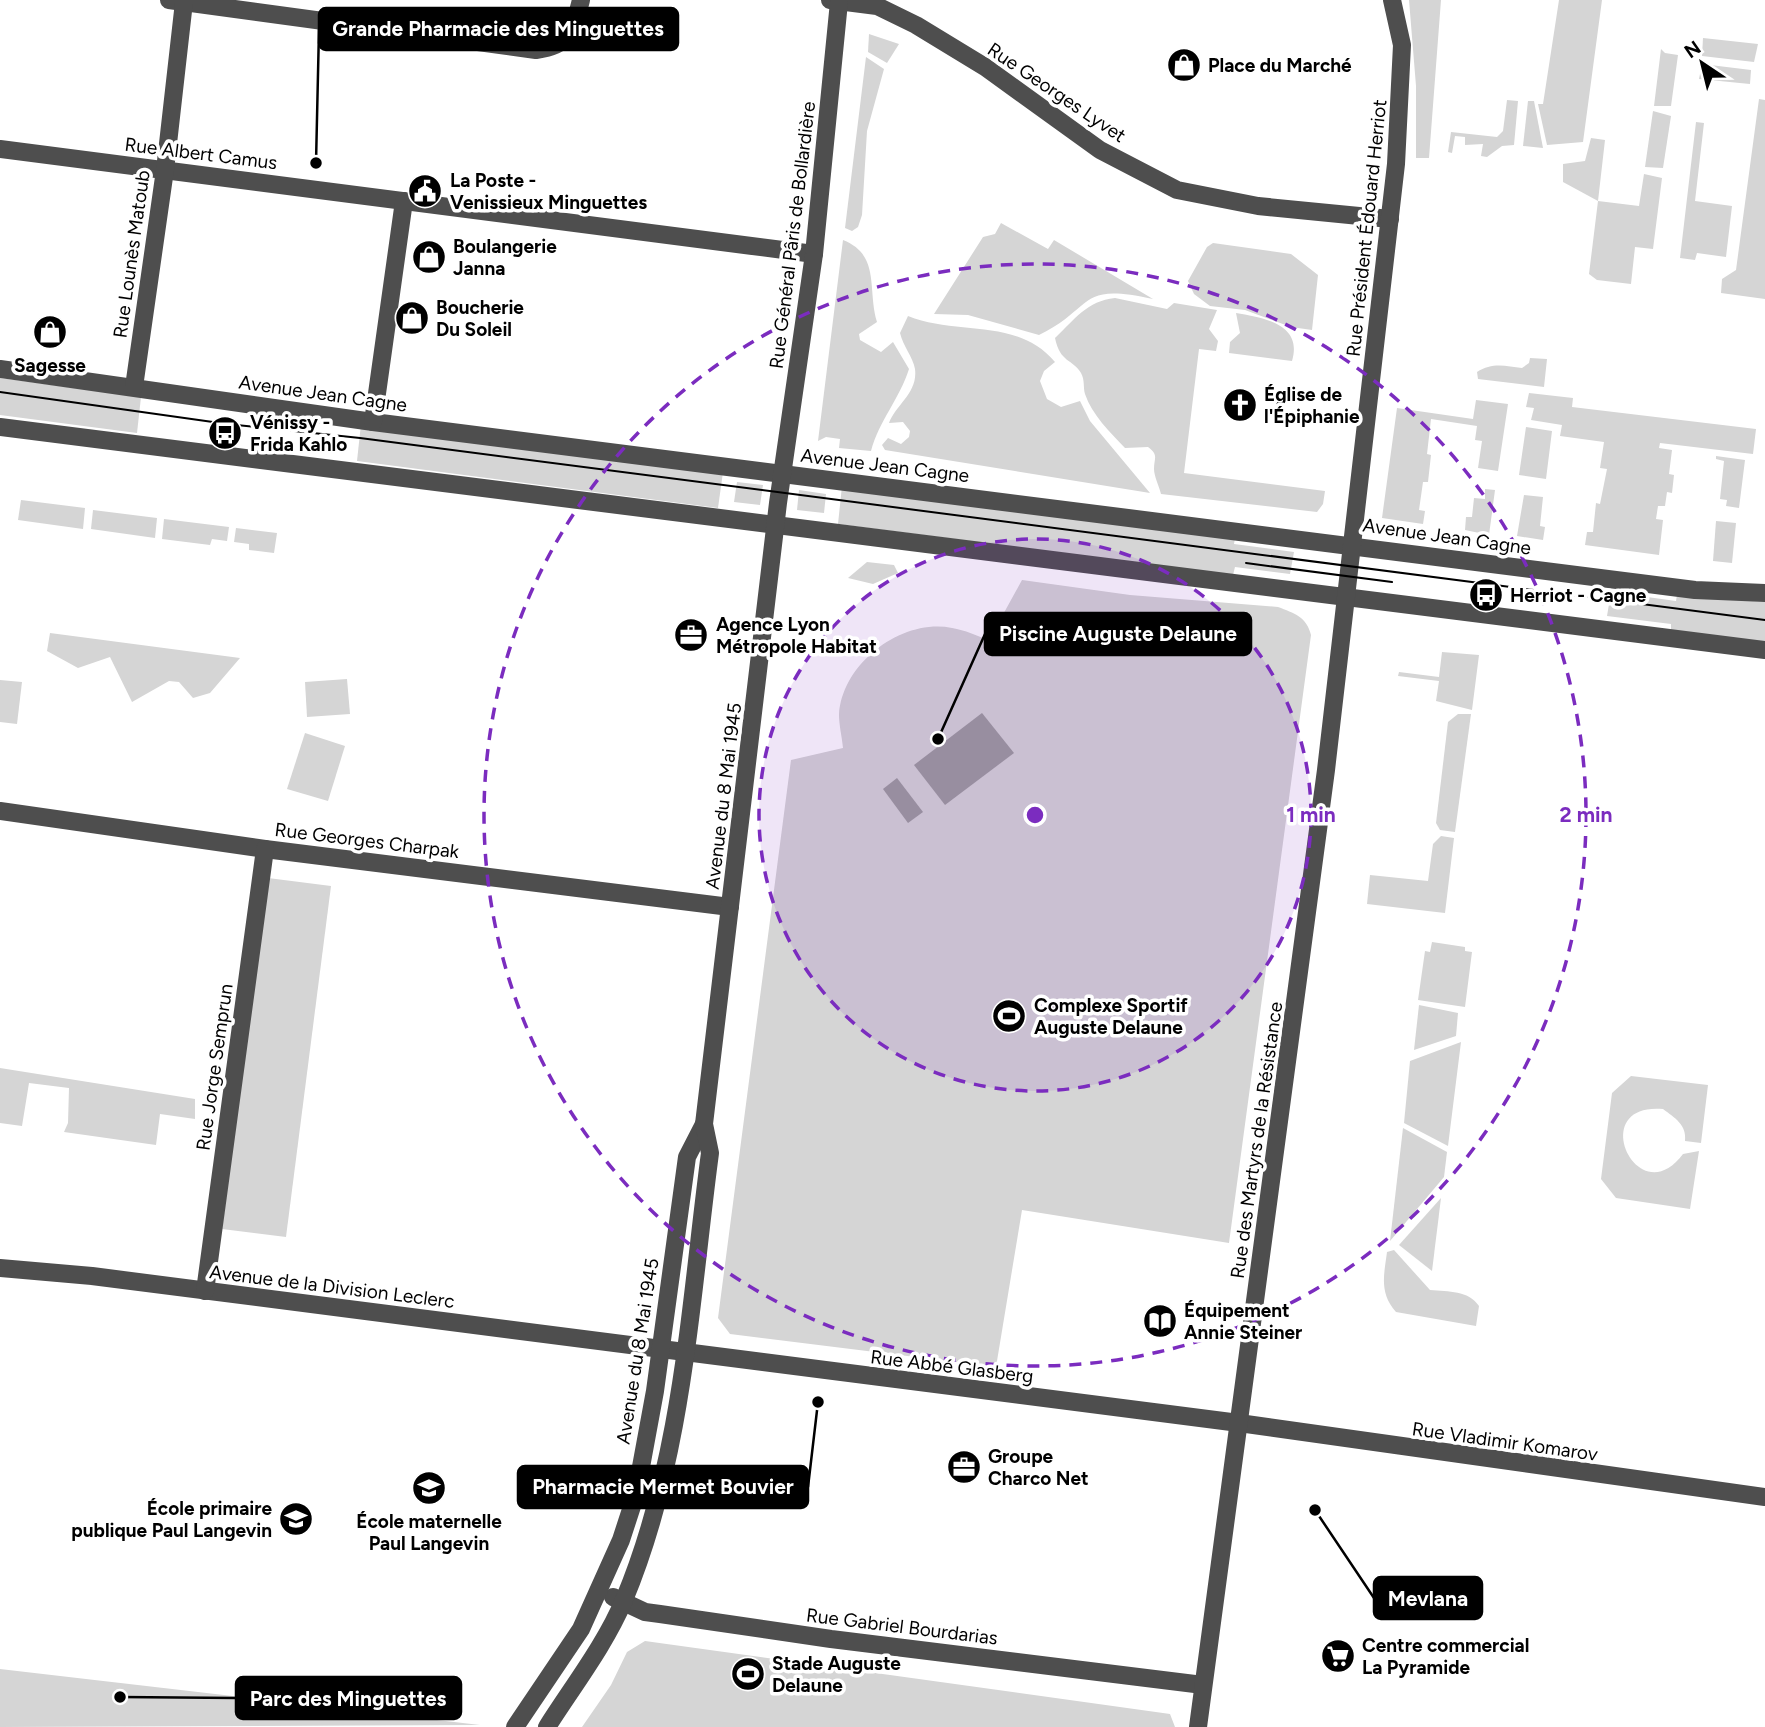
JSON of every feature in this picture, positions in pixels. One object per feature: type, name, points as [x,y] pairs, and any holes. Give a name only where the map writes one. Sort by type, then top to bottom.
[{"type":"street","points":[[177,1],[536,50],[555,47],[571,34],[581,0]]},
{"type":"street","name":"Rue Président Édouard Herriot","points":[[1347,599],[1396,164],[1402,45],[1392,0]]},
{"type":"street","name":"Rue Lounès Matoub","points":[[134,387],[165,170],[177,1]]},
{"type":"street","name":"Rue Georges Lyvet","points":[[835,1],[877,6],[916,24],[985,68],[1100,150],[1177,190],[1258,206],[1390,219]]},
{"type":"street","name":"Rue Général Pâris de Bollardière","points":[[782,473],[814,254],[835,1]]},
{"type":"street","name":"Rue Albert Camus","points":[[0,149],[814,254]]},
{"type":"street","points":[[373,422],[404,201]]},
{"type":"street","name":"Avenue Jean Cagne","points":[[0,369],[373,422],[1353,544],[1695,590],[1765,593]]},
{"type":"street","points":[[0,427],[1765,650]]},
{"type":"street","name":"Avenue du 8 Mai 1945","points":[[547,1727],[623,1602],[665,1476],[686,1353],[710,1153],[704,1124],[782,473]]},
{"type":"street","name":"Rue des Martyrs de la Résistance","points":[[1198,1727],[1347,599]]},
{"type":"street","name":"Rue Georges Charpak","points":[[0,811],[265,849],[730,907]]},
{"type":"street","name":"Rue Jorge Semprun","points":[[205,1291],[265,849]]},
{"type":"street","name":"Avenue du 8 Mai 1945","points":[[515,1727],[581,1629],[600,1591],[636,1494],[655,1391],[687,1157],[704,1124]]},
{"type":"street","name":"Avenue de la Division Leclerc","points":[[0,1268],[205,1291],[659,1350]]},
{"type":"street","name":"Rue Abbé Glasberg","points":[[659,1350],[1239,1423]]},
{"type":"street","name":"Rue Vladimir Komarov","points":[[1239,1423],[1765,1497]]},
{"type":"street","name":"Rue Gabriel Bourdarias","points":[[600,1591],[645,1612],[831,1639],[1203,1685]]},
{"type":"shaded area","points":[[1409,0],[1441,0],[1429,158],[1416,158],[1416,86]]},
{"type":"shaded area","points":[[1559,0],[1602,0],[1583,142],[1547,145],[1538,104],[1543,104]]},
{"type":"shaded area","points":[[869,34],[899,44],[887,63],[868,52]]},
{"type":"shaded area","points":[[1703,38],[1758,44],[1754,62],[1702,56]]},
{"type":"shaded area","points":[[1661,49],[1665,53],[1678,55],[1671,106],[1654,106]]},
{"type":"shaded area","points":[[866,57],[884,69],[867,131],[862,215],[858,227],[852,231],[845,228]]},
{"type":"shaded area","points":[[1702,64],[1751,70],[1750,84],[1699,79]]},
{"type":"shaded area","points":[[1759,99],[1765,100],[1765,299],[1721,293],[1722,279],[1736,270]]},
{"type":"shaded area","points":[[1507,100],[1518,101],[1514,145],[1502,146],[1487,157],[1481,156],[1483,144],[1465,145],[1465,137],[1455,136],[1452,153],[1448,152],[1451,132],[1497,137],[1503,131]]},
{"type":"shaded area","points":[[1528,101],[1534,101],[1543,148],[1523,146]]},
{"type":"shaded area","points":[[1653,111],[1671,116],[1663,168],[1645,167]]},
{"type":"shaded area","points":[[1696,122],[1704,123],[1695,201],[1732,206],[1726,257],[1697,253],[1695,260],[1680,258]]},
{"type":"shaded area","points":[[1591,138],[1605,140],[1598,201],[1563,182],[1563,164],[1585,161]]},
{"type":"shaded area","points":[[1644,174],[1662,178],[1653,249],[1635,247],[1631,284],[1597,280],[1589,274],[1598,201],[1639,206]]},
{"type":"shaded area","points":[[1001,223],[1048,249],[1054,240],[1153,299],[1111,294],[1098,296],[1088,300],[1057,325],[1039,335],[968,315],[934,314],[983,237],[995,234]]},
{"type":"shaded area","points":[[843,240],[863,255],[870,275],[877,322],[859,334],[860,340],[881,352],[893,342],[909,369],[871,451],[839,448],[840,439],[826,437],[818,441]]},
{"type":"shaded area","points":[[1213,243],[1291,254],[1318,275],[1312,330],[1291,327],[1245,310],[1210,306],[1194,294],[1188,281],[1207,247]]},
{"type":"shaded area","points":[[1115,298],[1167,309],[1174,303],[1217,310],[1209,329],[1218,341],[1216,351],[1199,349],[1184,473],[1325,491],[1323,504],[1317,512],[1161,494],[1154,472],[1154,452],[1148,447],[1125,448],[1108,429],[1088,402],[1081,373],[1060,352],[1055,338],[1089,307]]},
{"type":"shaded area","points":[[1236,313],[1258,317],[1279,325],[1286,331],[1292,339],[1294,349],[1292,361],[1229,353],[1230,342],[1240,333]]},
{"type":"shaded area","points":[[908,316],[927,322],[1005,333],[1040,348],[1055,362],[1044,371],[1040,381],[1047,399],[1061,407],[1080,401],[1090,421],[1150,493],[885,450],[882,445],[888,438],[901,444],[909,437],[910,431],[903,422],[889,423],[910,392],[915,377],[914,365],[900,333]]},
{"type":"shaded area","points":[[1530,358],[1547,359],[1544,387],[1478,379],[1477,372],[1483,369],[1499,365],[1522,368],[1529,363]]},
{"type":"shaded area","points":[[0,378],[141,397],[137,433],[0,415]]},
{"type":"shaded area","points":[[1529,393],[1573,398],[1572,407],[1756,429],[1753,454],[1660,443],[1659,448],[1672,450],[1669,474],[1674,475],[1672,493],[1667,492],[1665,506],[1658,506],[1656,519],[1663,520],[1659,555],[1585,545],[1587,532],[1593,532],[1596,503],[1600,504],[1607,469],[1600,468],[1604,442],[1560,436],[1562,425],[1531,420],[1534,408],[1526,407]]},
{"type":"shaded area","points":[[1476,400],[1508,404],[1498,471],[1478,468],[1482,441],[1475,440],[1477,426],[1431,419],[1427,454],[1431,455],[1428,482],[1423,482],[1419,510],[1425,511],[1423,524],[1382,518],[1397,408],[1473,419]]},
{"type":"shaded area","points":[[361,424],[723,472],[718,508],[357,461]]},
{"type":"shaded area","points":[[1526,427],[1552,431],[1546,479],[1519,475]]},
{"type":"shaded area","points":[[1716,456],[1745,460],[1739,508],[1726,506],[1727,500],[1720,499],[1724,461],[1716,459]]},
{"type":"shaded area","points":[[737,482],[763,485],[760,505],[734,502]]},
{"type":"shaded area","points":[[842,486],[1235,538],[1234,544],[1294,552],[1290,574],[1235,567],[1233,575],[838,524]]},
{"type":"shaded area","points":[[1485,489],[1495,490],[1489,535],[1465,530],[1466,517],[1472,517],[1474,498],[1485,499]]},
{"type":"shaded area","points":[[799,490],[826,494],[824,513],[797,510]]},
{"type":"shaded area","points":[[1524,495],[1543,497],[1540,526],[1545,527],[1543,540],[1517,536]]},
{"type":"shaded area","points":[[21,500],[85,508],[83,529],[18,520]]},
{"type":"shaded area","points":[[93,510],[157,518],[155,538],[91,529]]},
{"type":"shaded area","points":[[164,519],[229,527],[227,541],[212,539],[210,545],[162,539]]},
{"type":"shaded area","points":[[1716,521],[1736,523],[1732,563],[1713,561]]},
{"type":"shaded area","points":[[236,528],[277,533],[274,553],[249,550],[249,544],[234,542]]},
{"type":"shaded area","points":[[867,562],[894,565],[898,573],[873,584],[848,578]]},
{"type":"shaded area","name":"Complexe Sportif Auguste Delaune","points":[[1022,580],[1130,595],[1278,607],[1299,616],[1311,635],[1229,1243],[1022,1210],[996,1367],[730,1334],[718,1318],[791,760],[843,748],[839,715],[843,696],[851,678],[878,648],[895,637],[933,627],[957,629],[989,640]]},
{"type":"shaded area","points":[[1611,592],[1676,601],[1677,595],[1765,602],[1765,643],[1671,631],[1671,624],[1607,616]]},
{"type":"shaded area","points":[[50,633],[240,658],[210,693],[193,698],[179,682],[169,681],[132,702],[110,657],[78,668],[47,651]]},
{"type":"shaded area","points":[[1442,652],[1479,655],[1472,710],[1436,701],[1439,681],[1398,676],[1399,672],[1439,677]]},
{"type":"shaded area","points":[[347,679],[350,714],[307,717],[305,682]]},
{"type":"shaded area","points":[[0,680],[22,682],[17,724],[0,722]]},
{"type":"shaded area","points":[[982,713],[1014,753],[945,805],[914,765]]},
{"type":"shaded area","points":[[1458,714],[1471,714],[1455,832],[1440,830],[1436,823],[1448,722]]},
{"type":"shaded area","points":[[305,733],[345,746],[328,801],[287,789]]},
{"type":"shaded area","points":[[897,778],[923,812],[908,823],[883,789]]},
{"type":"shaded area","points":[[1441,836],[1454,838],[1445,913],[1367,904],[1370,875],[1428,881],[1433,844]]},
{"type":"shaded area","points":[[268,878],[331,886],[286,1237],[222,1229]]},
{"type":"shaded area","points":[[1432,942],[1465,947],[1465,951],[1472,952],[1465,1007],[1418,1000],[1425,951],[1430,952]]},
{"type":"shaded area","points":[[1419,1005],[1458,1013],[1456,1036],[1414,1050]]},
{"type":"shaded area","points":[[1461,1042],[1448,1146],[1404,1123],[1410,1061]]},
{"type":"shaded area","points":[[0,1068],[195,1099],[195,1119],[160,1114],[156,1145],[64,1132],[68,1123],[69,1088],[29,1083],[22,1126],[0,1123]]},
{"type":"shaded area","points":[[1631,1076],[1708,1085],[1701,1143],[1685,1141],[1682,1126],[1663,1109],[1640,1111],[1627,1122],[1623,1136],[1627,1152],[1636,1165],[1650,1172],[1666,1169],[1683,1154],[1699,1151],[1690,1209],[1616,1198],[1601,1179],[1612,1093]]},
{"type":"shaded area","points":[[1403,1128],[1447,1152],[1444,1177],[1390,1241]]},
{"type":"shaded area","points":[[1441,1198],[1432,1271],[1399,1245]]},
{"type":"shaded area","points":[[1394,1250],[1430,1290],[1457,1293],[1475,1301],[1479,1306],[1476,1326],[1396,1312],[1387,1298],[1384,1284],[1387,1252]]},
{"type":"shaded area","name":"Stade Auguste Delaune","points":[[645,1641],[1170,1714],[1175,1727],[582,1727],[611,1685],[627,1652]]},
{"type":"shaded area","points":[[0,1669],[480,1725],[0,1727]]},
{"type":"tram line","points":[[0,392],[227,424],[360,438],[1765,620]]},
{"type":"tram line","points":[[1246,563],[1392,582]]},
{"type":"place","name":"Place du Marché","points":[[1184,65]]},
{"type":"place","name":"Grande Pharmacie des Minguettes","points":[[316,163]]},
{"type":"place","name":"La Poste - Venissieux Minguettes","points":[[425,191]]},
{"type":"place","name":"Boulangerie Janna","points":[[429,257]]},
{"type":"place","name":"Boucherie Du Soleil","points":[[412,318]]},
{"type":"place","name":"Sagesse","points":[[50,332]]},
{"type":"place","name":"Église de l'Épiphanie","points":[[1240,405]]},
{"type":"place","name":"Vénissy - Frida Kahlo","points":[[225,433]]},
{"type":"place","name":"Herriot - Cagne","points":[[1486,595]]},
{"type":"place","name":"Agence Lyon Métropole Habitat","points":[[691,635]]},
{"type":"place","name":"Piscine Auguste Delaune","points":[[938,739]]},
{"type":"place","name":"Complexe Sportif Auguste Delaune","points":[[1009,1016]]},
{"type":"place","name":"Équipement Annie Steiner","points":[[1160,1321]]},
{"type":"place","name":"Pharmacie Mermet Bouvier","points":[[818,1402]]},
{"type":"place","name":"Groupe Charco Net","points":[[964,1467]]},
{"type":"place","name":"École maternelle Paul Langevin","points":[[429,1488]]},
{"type":"place","name":"Mevlana","points":[[1315,1510]]},
{"type":"place","name":"École primaire publique Paul Langevin","points":[[296,1519]]},
{"type":"place","name":"Centre commercial La Pyramide","points":[[1338,1656]]},
{"type":"place","name":"Stade Auguste Delaune","points":[[748,1674]]},
{"type":"place","name":"Parc des Minguettes","points":[[120,1697]]}]
